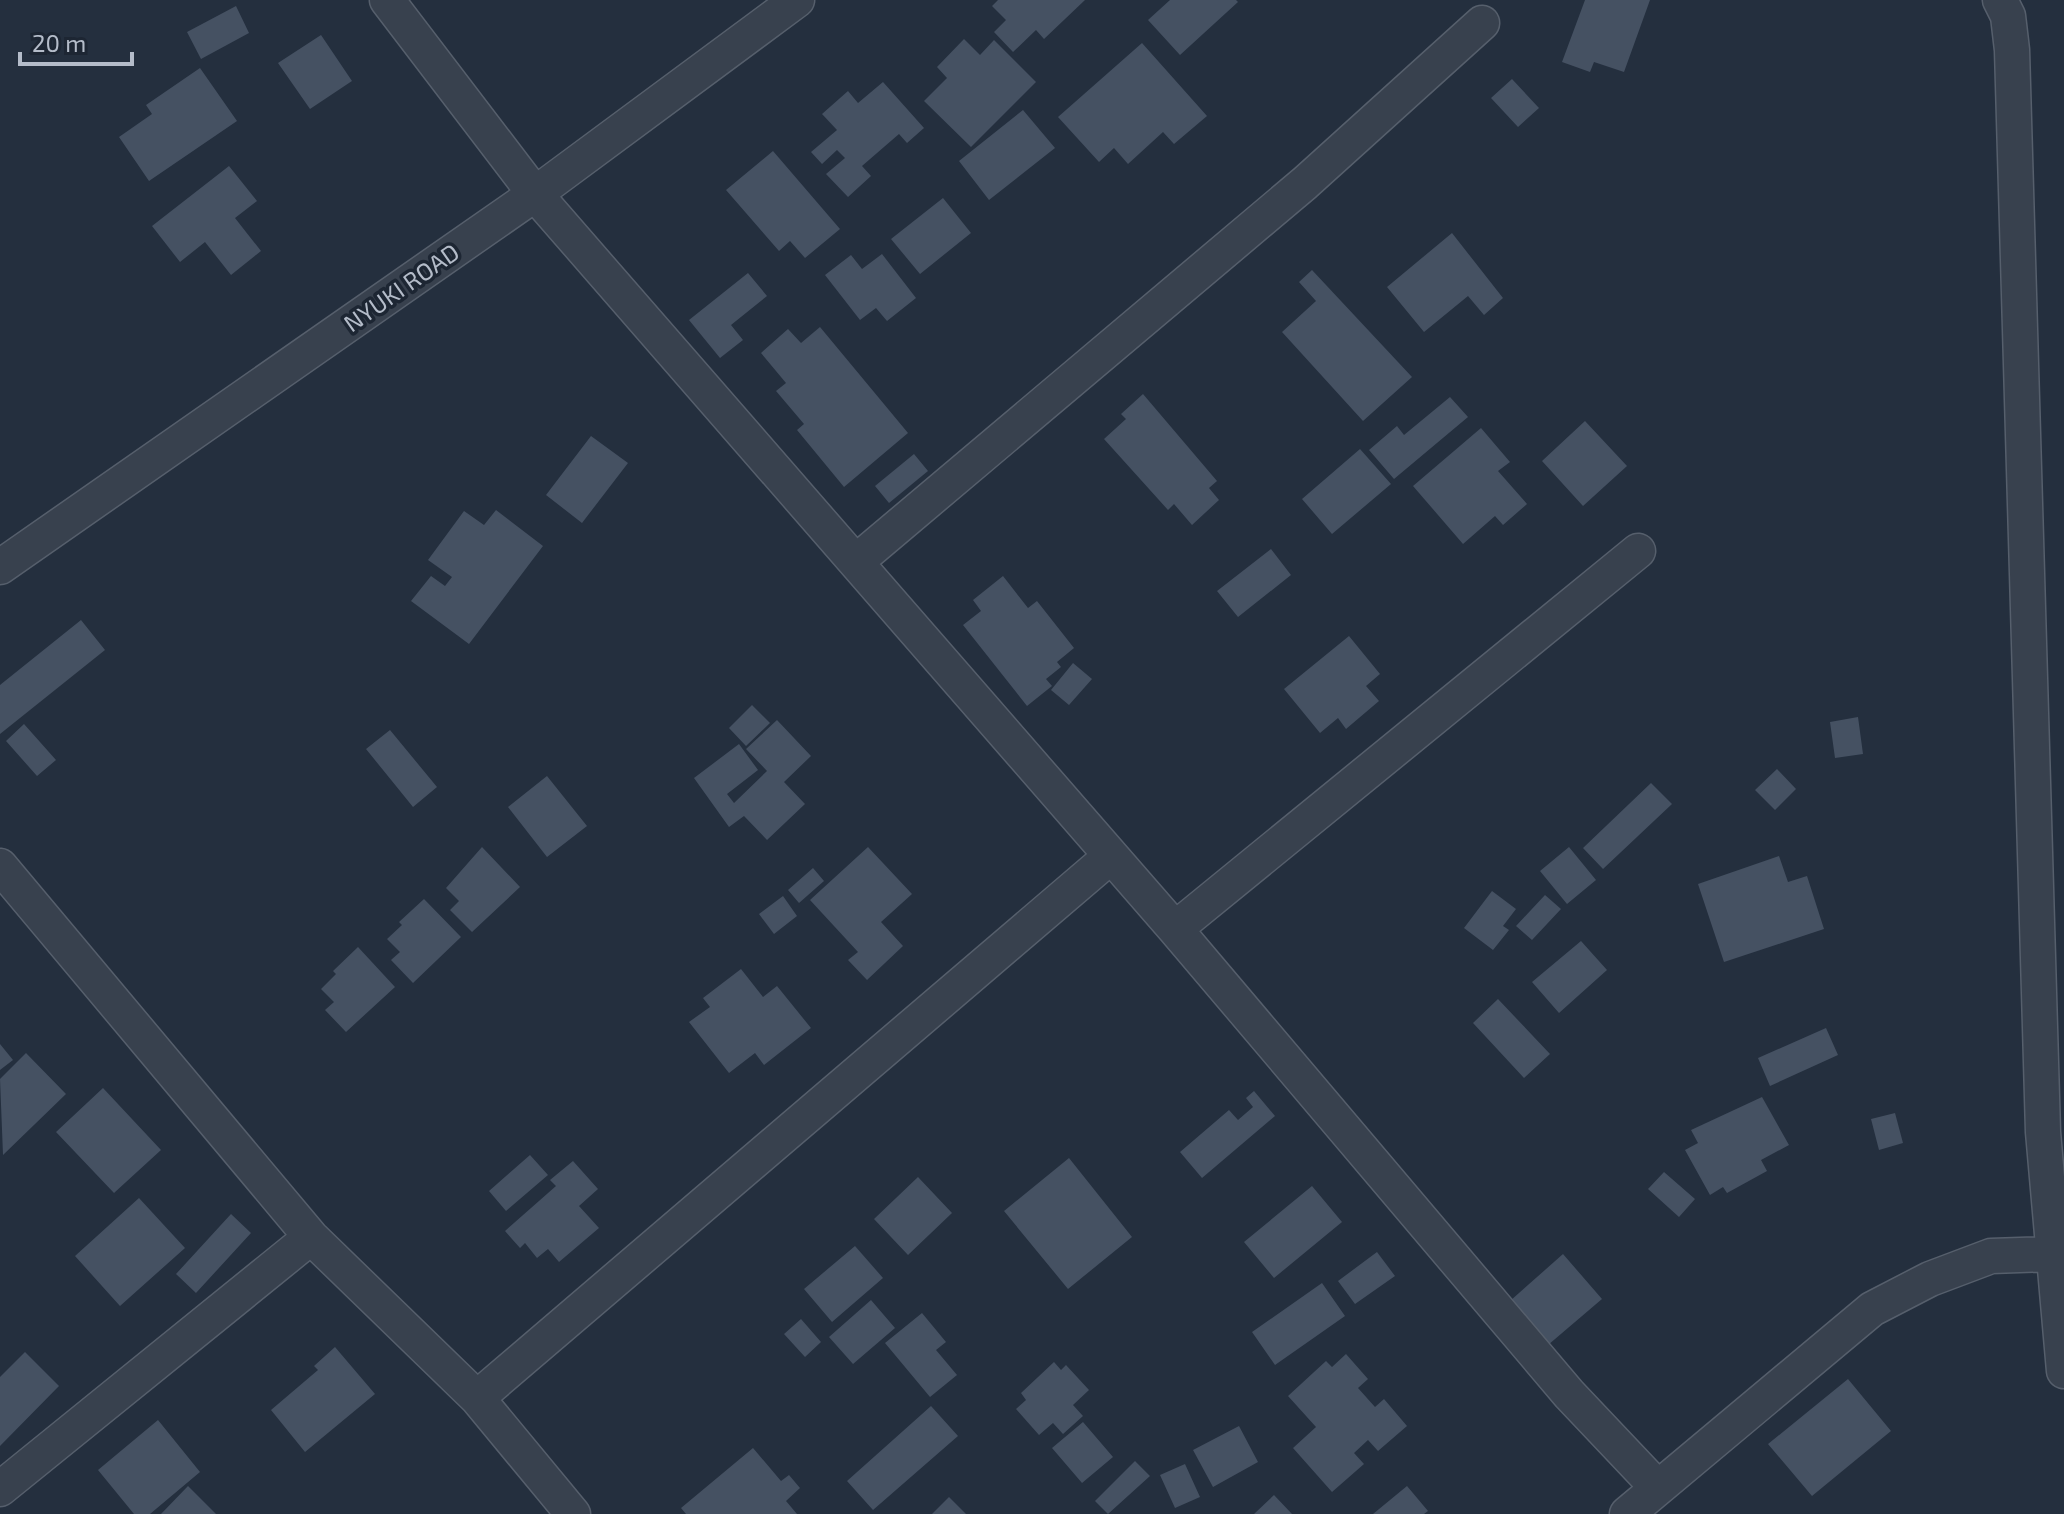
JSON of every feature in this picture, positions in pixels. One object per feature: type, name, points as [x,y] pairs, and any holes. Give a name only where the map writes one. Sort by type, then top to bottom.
[{"type":"street","points":[[387,0],[535,194],[1175,929],[1569,1394],[1658,1488]]},
{"type":"street","name":"NYUKI ROAD","points":[[0,567],[535,194],[797,0]]},
{"type":"street","points":[[2000,0],[2008,16],[2012,50],[2043,1132],[2064,1371]]},
{"type":"street","points":[[857,561],[1305,183],[1482,23]]},
{"type":"street","points":[[1175,929],[1638,551]]},
{"type":"street","points":[[477,1398],[1111,856]]},
{"type":"street","points":[[0,866],[311,1237],[477,1398],[573,1514]]},
{"type":"street","points":[[0,1489],[311,1237]]},
{"type":"street","points":[[1627,1514],[1872,1309],[1930,1279],[1991,1256],[2053,1254]]},
{"type":"building","points":[[998,0],[1085,0],[1044,39],[1036,30],[1013,52],[994,32],[1006,20],[992,6]]},
{"type":"building","points":[[1170,0],[1238,2],[1180,55],[1148,20]]},
{"type":"building","points":[[1585,0],[1650,0],[1624,72],[1594,62],[1590,72],[1562,62]]},
{"type":"building","points":[[236,6],[249,33],[201,59],[187,32]]},
{"type":"building","points":[[321,35],[352,81],[310,109],[278,63]]},
{"type":"building","points":[[964,39],[980,55],[994,40],[1036,82],[971,147],[924,101],[947,78],[937,67]]},
{"type":"building","points":[[1142,43],[1207,116],[1174,144],[1163,132],[1128,164],[1114,148],[1099,162],[1058,117]]},
{"type":"building","points":[[200,68],[237,121],[149,181],[119,137],[152,114],[146,105]]},
{"type":"building","points":[[1512,79],[1539,108],[1518,127],[1491,98]]},
{"type":"building","points":[[883,82],[924,128],[907,143],[899,134],[862,166],[871,176],[848,197],[826,174],[845,158],[837,150],[822,164],[811,152],[837,130],[822,114],[848,91],[858,103]]},
{"type":"building","points":[[1023,110],[1055,148],[989,200],[959,161]]},
{"type":"building","points":[[773,151],[840,229],[805,258],[790,241],[779,251],[726,190]]},
{"type":"building","points":[[229,166],[257,201],[235,218],[261,251],[231,275],[205,242],[180,262],[152,226]]},
{"type":"building","points":[[943,198],[971,233],[920,274],[891,239]]},
{"type":"building","points":[[1452,233],[1503,298],[1484,315],[1468,296],[1424,332],[1387,287]]},
{"type":"building","points":[[882,254],[916,298],[887,321],[876,308],[860,320],[825,275],[851,255],[862,269]]},
{"type":"building","points":[[1312,270],[1412,377],[1363,421],[1282,332],[1316,301],[1299,282]]},
{"type":"building","points":[[748,273],[767,296],[731,325],[743,340],[720,358],[689,320]]},
{"type":"building","points":[[820,327],[908,433],[844,487],[797,430],[804,424],[776,391],[786,383],[761,353],[788,329],[801,343]]},
{"type":"building","points":[[1143,394],[1217,481],[1209,488],[1219,500],[1192,525],[1174,504],[1168,510],[1104,439],[1126,419],[1121,414]]},
{"type":"building","points":[[1450,397],[1468,417],[1394,479],[1369,450],[1397,426],[1404,435]]},
{"type":"building","points":[[1585,421],[1627,466],[1583,506],[1542,461]]},
{"type":"building","points":[[1481,428],[1510,462],[1498,471],[1527,504],[1503,525],[1495,516],[1463,544],[1413,486]]},
{"type":"building","points":[[591,436],[628,463],[582,523],[546,495]]},
{"type":"building","points":[[1360,449],[1391,484],[1332,534],[1302,499]]},
{"type":"building","points":[[914,454],[928,471],[889,503],[875,486]]},
{"type":"building","points":[[496,510],[543,546],[469,644],[411,601],[431,576],[445,586],[452,577],[428,560],[464,511],[484,525]]},
{"type":"building","points":[[1271,549],[1291,575],[1238,617],[1217,591]]},
{"type":"building","points":[[1003,576],[1028,608],[1037,601],[1074,648],[1057,662],[1061,667],[1046,679],[1052,686],[1027,706],[963,625],[981,611],[973,600]]},
{"type":"building","points":[[81,620],[105,650],[0,734],[0,685]]},
{"type":"building","points":[[1349,636],[1380,674],[1366,686],[1379,701],[1346,729],[1338,718],[1320,733],[1284,689]]},
{"type":"building","points":[[1073,663],[1092,679],[1069,705],[1051,690]]},
{"type":"building","points":[[752,705],[770,723],[746,746],[729,728]]},
{"type":"building","points":[[1858,717],[1863,754],[1835,758],[1830,722]]},
{"type":"building","points":[[777,720],[811,756],[784,782],[805,804],[767,840],[744,816],[729,827],[694,778],[739,744],[758,770],[727,794],[734,803],[767,771],[746,749]]},
{"type":"building","points":[[24,724],[56,760],[37,776],[6,741]]},
{"type":"building","points":[[390,730],[437,787],[413,807],[366,749]]},
{"type":"building","points":[[1777,769],[1796,789],[1775,810],[1755,790]]},
{"type":"building","points":[[547,776],[587,826],[547,857],[508,807]]},
{"type":"building","points":[[1651,783],[1672,804],[1603,869],[1583,848]]},
{"type":"building","points":[[482,847],[520,887],[472,932],[450,910],[459,901],[446,888]]},
{"type":"building","points":[[868,847],[912,894],[881,922],[903,946],[867,980],[848,960],[858,952],[810,900]]},
{"type":"building","points":[[1569,847],[1596,880],[1567,904],[1540,871]]},
{"type":"building","points":[[1779,856],[1788,882],[1807,876],[1824,929],[1724,962],[1698,884]]},
{"type":"building","points":[[813,868],[824,881],[799,903],[788,890]]},
{"type":"building","points":[[1492,891],[1516,909],[1503,926],[1509,930],[1493,950],[1464,928]]},
{"type":"building","points":[[1545,895],[1561,909],[1532,940],[1516,926]]},
{"type":"building","points":[[783,896],[797,916],[774,934],[759,914]]},
{"type":"building","points":[[424,899],[461,937],[413,983],[391,960],[400,952],[387,939],[402,925],[399,922]]},
{"type":"building","points":[[1581,941],[1607,970],[1559,1013],[1532,982]]},
{"type":"building","points":[[358,947],[395,987],[346,1032],[325,1010],[334,1002],[321,989],[336,974],[333,971]]},
{"type":"building","points":[[741,969],[763,997],[777,986],[811,1028],[764,1065],[755,1053],[729,1073],[689,1022],[710,1007],[703,998]]},
{"type":"building","points":[[1498,999],[1550,1054],[1524,1078],[1473,1023]]},
{"type":"building","points":[[1826,1028],[1838,1055],[1770,1086],[1758,1058]]},
{"type":"building","points":[[0,1044],[13,1060],[0,1070]]},
{"type":"building","points":[[26,1053],[66,1094],[3,1155],[0,1079]]},
{"type":"building","points":[[103,1088],[161,1150],[114,1193],[56,1132]]},
{"type":"building","points":[[1254,1091],[1275,1116],[1202,1178],[1180,1152],[1229,1110],[1238,1120],[1253,1107],[1246,1098]]},
{"type":"building","points":[[1762,1097],[1789,1145],[1761,1160],[1767,1171],[1727,1193],[1723,1187],[1710,1195],[1685,1150],[1698,1143],[1691,1130]]},
{"type":"building","points":[[1895,1113],[1903,1143],[1879,1150],[1871,1119]]},
{"type":"building","points":[[530,1155],[548,1175],[506,1211],[489,1191]]},
{"type":"building","points":[[1069,1158],[1132,1237],[1068,1289],[1004,1211]]},
{"type":"building","points":[[573,1161],[598,1189],[579,1206],[599,1228],[559,1262],[548,1249],[537,1258],[525,1243],[520,1248],[505,1231],[556,1186],[550,1180]]},
{"type":"building","points":[[1664,1172],[1695,1199],[1679,1217],[1648,1189]]},
{"type":"building","points":[[918,1177],[952,1213],[908,1255],[874,1219]]},
{"type":"building","points":[[1312,1186],[1342,1222],[1274,1278],[1244,1242]]},
{"type":"building","points":[[139,1198],[185,1248],[120,1306],[75,1256]]},
{"type":"building","points":[[231,1214],[251,1233],[196,1293],[176,1274]]},
{"type":"building","points":[[855,1246],[883,1278],[832,1322],[804,1289]]},
{"type":"building","points":[[1377,1252],[1395,1276],[1355,1304],[1338,1281]]},
{"type":"building","points":[[1563,1254],[1602,1299],[1548,1345],[1510,1301]]},
{"type":"building","points":[[1322,1283],[1345,1316],[1275,1365],[1252,1332]]},
{"type":"building","points":[[871,1300],[895,1328],[853,1364],[829,1337]]},
{"type":"building","points":[[922,1313],[946,1342],[936,1350],[957,1375],[930,1397],[885,1343]]},
{"type":"building","points":[[801,1319],[821,1342],[805,1357],[784,1334]]},
{"type":"building","points":[[335,1347],[375,1394],[305,1452],[271,1410],[318,1370],[314,1366]]},
{"type":"building","points":[[25,1352],[59,1386],[0,1446],[0,1377]]},
{"type":"building","points":[[1346,1354],[1368,1379],[1358,1388],[1375,1407],[1384,1399],[1407,1426],[1378,1451],[1368,1440],[1354,1453],[1364,1464],[1332,1492],[1293,1448],[1316,1427],[1288,1396],[1326,1361],[1332,1367]]},
{"type":"building","points":[[1054,1362],[1061,1370],[1066,1365],[1089,1390],[1073,1405],[1083,1416],[1063,1434],[1053,1423],[1039,1435],[1016,1409],[1026,1400],[1021,1393]]},
{"type":"building","points":[[1848,1379],[1891,1431],[1812,1496],[1768,1444]]},
{"type":"building","points":[[931,1406],[958,1436],[873,1510],[847,1481]]},
{"type":"building","points":[[158,1420],[200,1472],[150,1514],[134,1514],[98,1470]]},
{"type":"building","points":[[1083,1422],[1113,1457],[1082,1483],[1052,1448]]},
{"type":"building","points":[[1239,1426],[1258,1462],[1213,1487],[1193,1450]]},
{"type":"building","points":[[753,1448],[781,1481],[789,1475],[800,1488],[786,1501],[797,1514],[686,1514],[681,1508]]},
{"type":"building","points":[[1135,1461],[1150,1476],[1108,1514],[1095,1501]]},
{"type":"building","points":[[1185,1464],[1200,1497],[1175,1508],[1160,1475]]},
{"type":"building","points":[[188,1486],[216,1514],[161,1514]]},
{"type":"building","points":[[1407,1486],[1428,1511],[1424,1514],[1373,1514]]},
{"type":"building","points":[[1274,1495],[1292,1514],[1254,1514]]},
{"type":"building","points":[[949,1497],[966,1514],[932,1514]]}]
